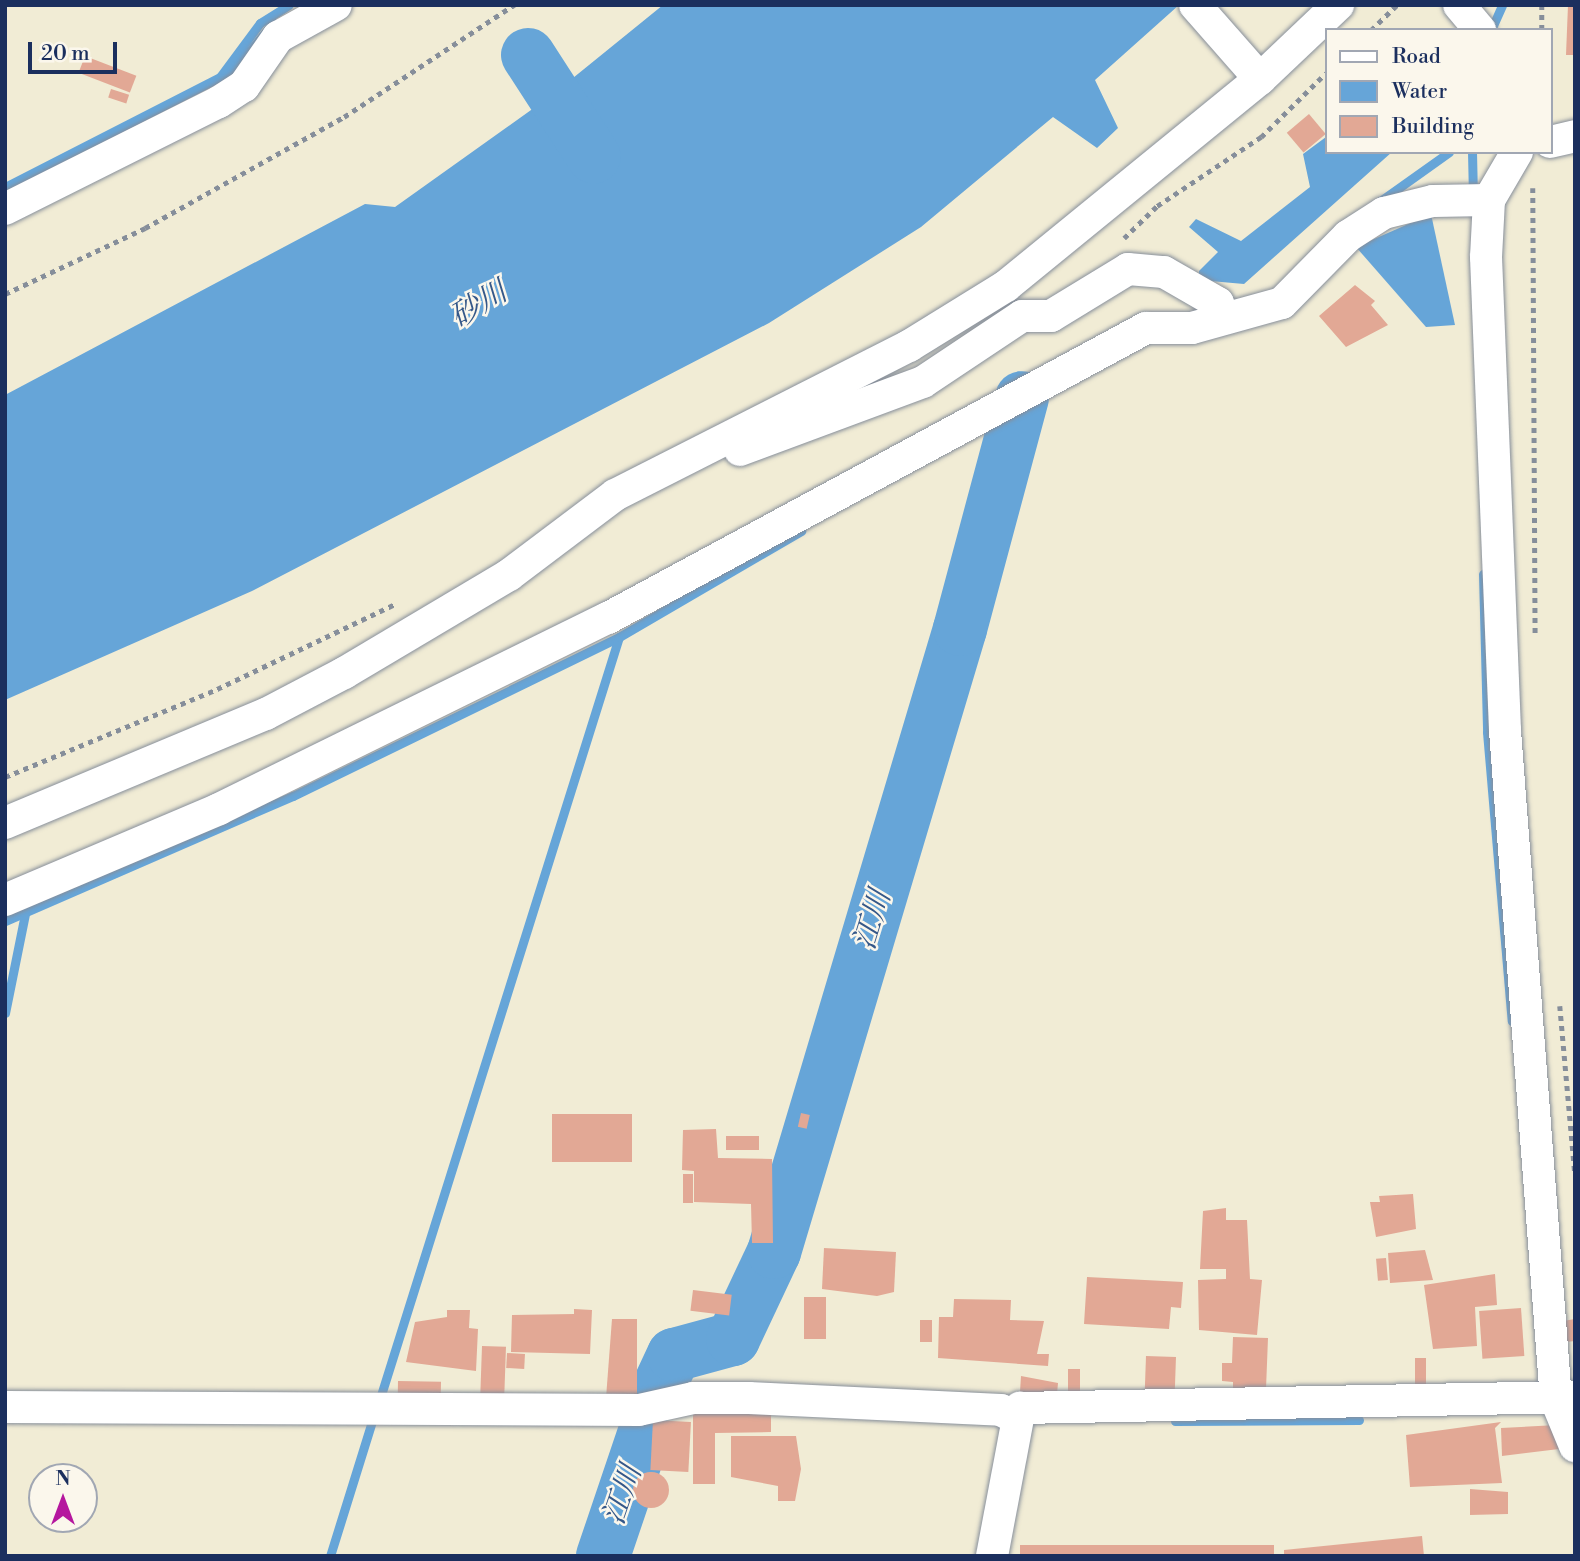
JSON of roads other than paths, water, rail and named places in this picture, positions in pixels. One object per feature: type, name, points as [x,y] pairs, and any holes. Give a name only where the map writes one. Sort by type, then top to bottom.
[{"type":"street","points":[[5,209],[219,102],[244,86],[278,37],[336,5]]},
{"type":"street","points":[[1195,5],[1260,79]]},
{"type":"street","points":[[5,823],[266,714],[344,673],[509,575],[615,495],[909,346],[1006,286],[1260,79],[1338,5]]},
{"type":"street","points":[[1459,6],[1478,28]]},
{"type":"street","points":[[1552,142],[1575,136]]},
{"type":"street","points":[[1515,154],[1478,201],[1508,797],[1566,1399],[1575,1446]]},
{"type":"street","points":[[5,900],[219,810],[608,618],[1146,328],[1192,328],[1282,303],[1348,236],[1384,213],[1478,201]]},
{"type":"street","points":[[716,443],[742,450],[923,382],[1022,316],[1051,316],[1128,269],[1164,272],[1218,303],[1222,318]]},
{"type":"street","points":[[5,1407],[639,1410],[693,1398],[749,1398],[1001,1410],[1014,1417]]},
{"type":"street","points":[[992,1556],[1014,1417],[1032,1406],[1566,1399]]},
{"type":"water","name":"砂川","points":[[663,5],[1179,5],[1095,80],[1118,128],[1097,148],[1053,117],[921,227],[769,323],[252,591],[5,700],[5,395],[365,204],[395,207],[552,95]]},
{"type":"water","points":[[1324,138],[1324,154],[1390,154],[1244,284],[1199,280],[1199,271],[1218,252],[1189,227],[1196,219],[1241,241],[1310,187],[1303,154]]},
{"type":"water","points":[[1431,214],[1455,325],[1426,327],[1356,247]]},
{"type":"waterway","points":[[5,187],[220,77],[260,23],[289,5]]},
{"type":"waterway","points":[[1492,28],[1502,5]]},
{"type":"waterway","points":[[222,84],[273,23]]},
{"type":"waterway","points":[[528,55],[594,157]]},
{"type":"waterway","points":[[1379,202],[1446,154]]},
{"type":"waterway","points":[[1472,154],[1473,196]]},
{"type":"waterway","name":"江川","points":[[657,1391],[674,1355],[733,1339],[774,1252],[960,629],[1022,398]]},
{"type":"waterway","points":[[381,1395],[619,637],[801,531]]},
{"type":"waterway","points":[[1483,574],[1487,732],[1512,1021]]},
{"type":"waterway","points":[[5,921],[293,796],[619,637]]},
{"type":"waterway","points":[[5,1013],[25,914]]},
{"type":"waterway","points":[[1175,1421],[1359,1420]]},
{"type":"waterway","points":[[330,1556],[372,1421]]},
{"type":"waterway","name":"江川","points":[[603,1556],[644,1435]]}]
